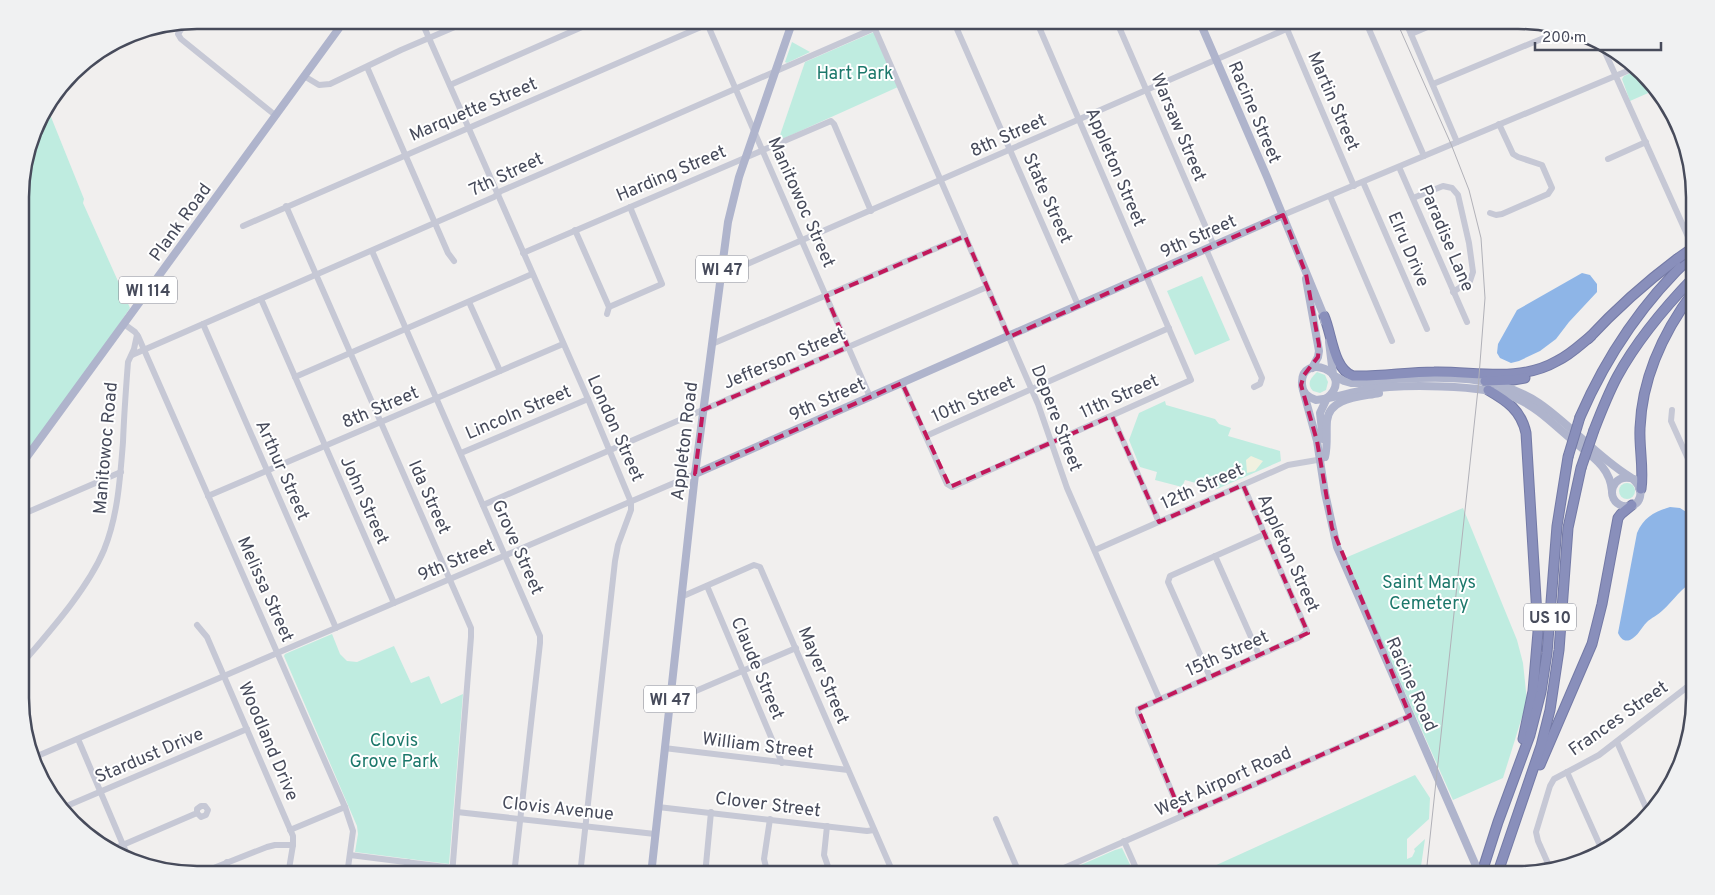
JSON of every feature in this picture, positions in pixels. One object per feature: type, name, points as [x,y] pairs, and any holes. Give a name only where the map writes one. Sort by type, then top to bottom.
[{"type":"highway","points":[[1485,381],[1521,379],[1546,372],[1567,359],[1640,289],[1686,256]]},
{"type":"highway","name":"US 10","points":[[1483,866],[1530,735],[1541,692],[1547,654],[1557,526],[1568,457],[1580,417],[1592,390],[1625,333],[1679,263],[1686,259]]},
{"type":"highway","name":"US 10","points":[[1501,866],[1548,719],[1555,682],[1568,528],[1581,468],[1594,430],[1628,359],[1648,330],[1686,286]]},
{"type":"highway","points":[[1641,489],[1640,428],[1642,408],[1649,379],[1663,340],[1686,304]]},
{"type":"highway","points":[[1324,316],[1339,363],[1345,371],[1354,376],[1436,372],[1521,374],[1541,369],[1559,361],[1591,336]]},
{"type":"highway","points":[[1488,390],[1518,411],[1525,426],[1527,444],[1537,640],[1532,698],[1525,732],[1515,765],[1515,773]]},
{"type":"highway","points":[[1531,774],[1538,769],[1587,658],[1602,604],[1616,526],[1620,514],[1632,505]]},
{"type":"main road","name":"Plank Road","points":[[29,454],[338,29]]},
{"type":"main road","name":"Appleton Road","points":[[652,866],[695,474],[732,204],[754,130],[790,29]]},
{"type":"main road","name":"Racine Street","points":[[1203,29],[1283,216]]},
{"type":"main road","name":"9th Street","points":[[695,474],[1283,216]]},
{"type":"main road","points":[[1283,216],[1324,316],[1335,380],[1334,390],[1327,398]]},
{"type":"main road","points":[[1306,274],[1320,351],[1312,368]]},
{"type":"main road","points":[[1321,366],[1333,375],[1344,381],[1354,383],[1410,379],[1485,381],[1520,392],[1537,402],[1615,467],[1634,479],[1641,489],[1639,498],[1632,505],[1618,504],[1615,500],[1607,472],[1540,412],[1515,398],[1488,390],[1418,387],[1364,390],[1316,400],[1310,398],[1303,390],[1302,380],[1307,370],[1321,366]]},
{"type":"main road","points":[[1323,459],[1328,416],[1332,407],[1342,401],[1393,388]]},
{"type":"main road","name":"Racine Road","points":[[1303,390],[1323,459]]},
{"type":"main road","name":"Racine Road","points":[[1327,398],[1320,413],[1327,502],[1332,528],[1342,559],[1476,866]]},
{"type":"main road","points":[[1612,491],[1619,479],[1629,477],[1634,479]]},
{"type":"street","name":"London Street","points":[[425,29],[588,399],[631,502],[631,510],[618,545],[615,561],[581,866]]},
{"type":"street","points":[[304,76],[315,83],[326,85],[450,29]]},
{"type":"street","points":[[450,85],[578,29]]},
{"type":"street","name":"Marquette Street","points":[[243,226],[691,29]]},
{"type":"street","name":"Manitowoc Street","points":[[710,29],[870,397]]},
{"type":"street","name":"7th Street","points":[[132,355],[873,29]]},
{"type":"street","name":"Depere Street","points":[[875,29],[1032,389],[1067,488],[1159,698]]},
{"type":"street","name":"State Street","points":[[957,29],[1078,305]]},
{"type":"street","name":"Appleton Street","points":[[1040,29],[1191,380]]},
{"type":"street","name":"Warsaw Street","points":[[1120,29],[1147,91],[1262,378],[1260,384],[1254,387]]},
{"type":"street","name":"8th Street","points":[[722,275],[1286,29]]},
{"type":"street","name":"Martin Street","points":[[1286,29],[1354,186]]},
{"type":"street","points":[[1369,29],[1424,156]]},
{"type":"street","points":[[1409,29],[1457,142]]},
{"type":"street","points":[[1411,34],[1423,29]]},
{"type":"street","points":[[181,30],[178,34],[181,39],[275,115]]},
{"type":"street","points":[[1433,84],[1555,33]]},
{"type":"street","points":[[1606,53],[1686,231]]},
{"type":"street","points":[[367,67],[434,223],[448,253],[454,261]]},
{"type":"street","name":"9th Street","points":[[1283,216],[1629,70]]},
{"type":"street","name":"Harding Street","points":[[523,253],[832,122],[871,210]]},
{"type":"street","points":[[1490,213],[1502,214],[1548,194],[1552,188],[1542,166],[1513,154],[1499,124]]},
{"type":"street","points":[[1608,159],[1646,142]]},
{"type":"street","name":"Paradise Lane","points":[[1399,166],[1467,322]]},
{"type":"street","name":"Elru Drive","points":[[1363,182],[1426,329]]},
{"type":"street","points":[[1413,198],[1443,186],[1452,188],[1458,196],[1470,243],[1473,275],[1467,284],[1453,292]]},
{"type":"street","points":[[1330,196],[1392,340]]},
{"type":"street","name":"Ida Street","points":[[286,206],[470,624],[471,634],[452,866]]},
{"type":"street","points":[[609,307],[662,284],[630,207]]},
{"type":"street","points":[[575,230],[609,307],[607,314]]},
{"type":"street","points":[[712,344],[965,236]]},
{"type":"street","name":"Grove Street","points":[[372,251],[540,639],[515,866]]},
{"type":"street","points":[[294,377],[532,274]]},
{"type":"street","name":"Jefferson Street","points":[[483,505],[987,287]]},
{"type":"street","name":"John Street","points":[[261,299],[394,603]]},
{"type":"street","points":[[468,302],[500,372]]},
{"type":"street","name":"Melissa Street","points":[[124,324],[137,334],[345,807],[353,831],[348,866]]},
{"type":"street","name":"Arthur Street","points":[[203,324],[336,628]]},
{"type":"street","name":"10th Street","points":[[926,436],[1169,328]]},
{"type":"street","name":"Manitowoc Road","points":[[29,656],[99,561],[115,517],[121,472],[128,362],[132,355],[137,334]]},
{"type":"street","name":"8th Street","points":[[208,496],[563,344]]},
{"type":"street","name":"11th Street","points":[[926,436],[950,487],[1191,380]]},
{"type":"street","points":[[902,383],[926,436]]},
{"type":"street","name":"Lincoln Street","points":[[461,453],[588,399]]},
{"type":"street","points":[[1672,410],[1671,421],[1686,454]]},
{"type":"street","points":[[1112,416],[1158,522]]},
{"type":"street","name":"12th Street","points":[[1095,550],[1288,465],[1323,459]]},
{"type":"street","points":[[29,512],[121,472]]},
{"type":"street","name":"9th Street","points":[[39,756],[695,474]]},
{"type":"street","name":"Appleton Street","points":[[1243,485],[1306,627],[1306,633]]},
{"type":"street","points":[[1210,677],[1168,582],[1168,578],[1265,534]]},
{"type":"street","points":[[1215,556],[1259,655]]},
{"type":"street","name":"Mayer Street","points":[[681,597],[754,565],[758,566],[796,648],[890,866]]},
{"type":"street","name":"Claude Street","points":[[706,586],[782,762]]},
{"type":"street","name":"Woodland Drive","points":[[197,625],[207,637],[225,676],[294,839],[290,866]]},
{"type":"street","name":"15th Street","points":[[1159,698],[1306,633]]},
{"type":"street","points":[[670,702],[796,648]]},
{"type":"street","name":"Frances Street","points":[[1548,863],[1536,832],[1552,782],[1557,777],[1594,758],[1617,742],[1686,688]]},
{"type":"street","points":[[1159,698],[1140,707],[1138,712],[1182,816]]},
{"type":"street","name":"West Airport Road","points":[[1068,866],[1410,716]]},
{"type":"street","name":"Stardust Drive","points":[[67,806],[248,729]]},
{"type":"street","points":[[78,739],[125,850]]},
{"type":"street","points":[[1617,742],[1646,808]]},
{"type":"street","name":"William Street","points":[[664,748],[848,770]]},
{"type":"street","points":[[1567,772],[1600,845]]},
{"type":"street","points":[[290,830],[345,807]]},
{"type":"street","name":"Clover Street","points":[[658,807],[867,831],[874,830]]},
{"type":"street","name":"Clovis Avenue","points":[[457,812],[655,834]]},
{"type":"street","points":[[706,866],[711,812]]},
{"type":"street","points":[[118,847],[197,813]]},
{"type":"street","points":[[766,866],[764,859],[770,819]]},
{"type":"street","points":[[996,819],[1016,866]]},
{"type":"street","points":[[827,826],[824,855],[827,866]]},
{"type":"street","points":[[1124,841],[1134,866]]},
{"type":"street","points":[[219,866],[271,845],[293,845]]},
{"type":"street","points":[[350,855],[428,866]]},
{"type":"street","points":[[227,862],[227,866]]},
{"type":"street","points":[[407,866],[408,862]]},
{"type":"highlighted area","points":[[1283,215],[1306,274],[1319,345],[1318,357],[1304,375],[1301,385],[1317,441],[1332,528],[1410,716],[1182,816],[1138,709],[1308,633],[1243,485],[1159,522],[1112,416],[950,487],[902,383],[695,474],[703,410],[848,347],[826,296],[965,236],[1009,337]]},
{"type":"green space","name":"Hart Park","points":[[874,32],[898,87],[778,141],[805,62]]},
{"type":"green space","points":[[792,42],[810,52],[787,63],[785,62]]},
{"type":"green space","points":[[1631,73],[1650,92],[1630,101],[1622,79]]},
{"type":"green space","points":[[50,114],[84,199],[83,203],[130,308],[29,450],[29,185],[34,153]]},
{"type":"green space","points":[[1202,276],[1230,340],[1195,355],[1167,291]]},
{"type":"green space","points":[[1317,372],[1325,375],[1328,382],[1326,390],[1320,393],[1313,391],[1310,386],[1311,379]]},
{"type":"green space","points":[[1165,401],[1166,405],[1215,419],[1219,424],[1231,428],[1228,436],[1280,451],[1281,461],[1217,489],[1185,480],[1182,487],[1155,480],[1157,472],[1140,467],[1129,440],[1139,413]]},
{"type":"green space","points":[[1624,483],[1630,483],[1635,488],[1633,497],[1624,499],[1619,494],[1619,488]]},
{"type":"green space","name":"Saint Marys Cemetery","points":[[1463,508],[1517,640],[1523,663],[1527,701],[1503,778],[1453,800],[1345,558]]},
{"type":"green space","name":"Clovis Grove Park","points":[[332,634],[340,654],[347,661],[357,662],[394,646],[411,683],[429,676],[441,704],[463,694],[449,864],[355,852],[358,834],[357,826],[284,656]]},
{"type":"green space","points":[[1415,775],[1430,798],[1429,819],[1407,839],[1407,859],[1412,857],[1414,849],[1425,839],[1421,866],[1214,866]]},
{"type":"green space","points":[[1122,848],[1131,866],[1079,866]]},
{"type":"sand","points":[[1251,456],[1263,461],[1255,471],[1247,473],[1246,460]]},
{"type":"water","points":[[1582,273],[1590,275],[1597,284],[1597,292],[1556,339],[1540,351],[1519,361],[1511,363],[1500,358],[1497,353],[1498,344],[1517,310]]},
{"type":"water","points":[[1670,507],[1680,508],[1686,512],[1686,586],[1661,612],[1647,622],[1635,636],[1628,641],[1624,640],[1618,633],[1637,533],[1650,516]]},
{"type":"railway","points":[[1400,29],[1451,144],[1469,190],[1481,238],[1485,298],[1478,389],[1427,866]]}]
